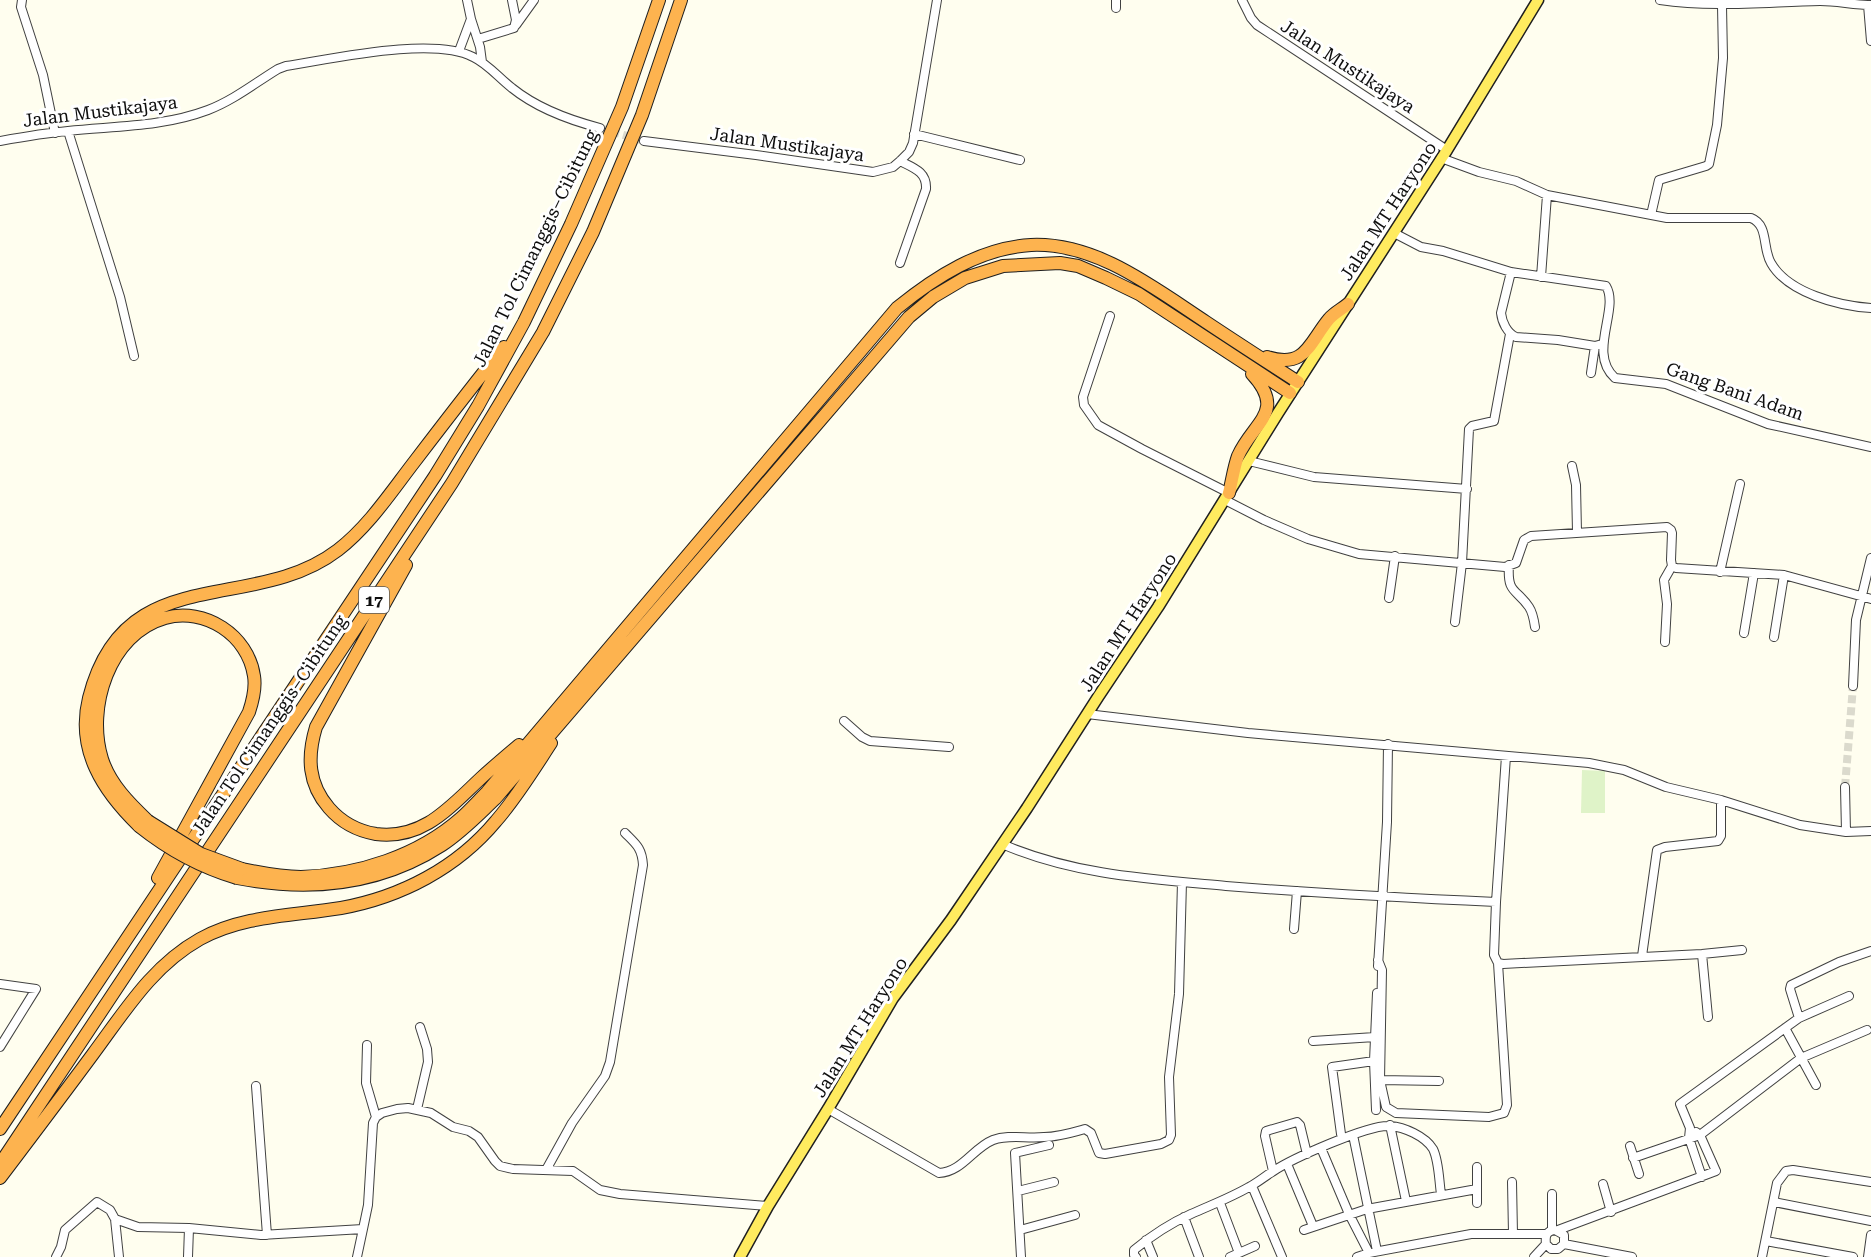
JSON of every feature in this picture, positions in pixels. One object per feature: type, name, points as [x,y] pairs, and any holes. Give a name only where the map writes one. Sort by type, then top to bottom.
[{"type":"highway","name":"Jalan Tol Cimanggis–Cibitung","points":[[0,1129],[435,476],[478,406],[524,322],[571,224],[622,107],[659,0]]},
{"type":"highway","name":"Jalan Tol Cimanggis–Cibitung","points":[[0,1164],[452,483],[543,332],[593,232],[642,115],[681,0]]},
{"type":"highway","points":[[240,873],[300,877],[374,865],[409,852],[460,818],[487,792],[549,720],[897,308],[924,286],[959,266],[995,252],[1030,245],[1059,246],[1082,251],[1147,282],[1298,382]]},
{"type":"highway","points":[[524,322],[372,516],[337,550],[320,562],[274,580],[178,599],[146,615],[129,627],[114,643],[102,661],[86,710],[87,737],[92,761],[101,783],[117,805],[143,823],[201,854],[267,884],[333,885],[377,875],[413,861],[443,844],[495,799],[909,317],[933,297],[965,278],[1003,266],[1060,262],[1078,266],[1138,294],[1290,393]]},
{"type":"highway","points":[[1249,351],[1280,361],[1302,356],[1330,317],[1348,304]]},
{"type":"highway","points":[[1227,496],[1239,456],[1264,416],[1268,403],[1266,391],[1243,364]]},
{"type":"highway","points":[[452,483],[316,727],[310,746],[310,766],[314,786],[334,814],[350,826],[367,832],[388,835],[411,832],[430,823],[452,807],[480,778],[549,720]]},
{"type":"highway","points":[[128,934],[249,712],[254,694],[255,677],[243,647],[230,632],[218,624],[199,617],[183,615],[165,618],[150,625],[135,636],[121,651],[100,689],[96,711],[97,736],[102,760],[112,780],[143,823]]},
{"type":"highway","points":[[0,1178],[126,1007],[152,976],[175,956],[224,927],[252,920],[342,908],[375,900],[402,890],[452,862],[477,842],[496,821],[586,693]]},
{"type":"main road","name":"Jalan MT Haryono","points":[[740,1257],[768,1206],[893,998],[951,920],[1158,607],[1290,393],[1444,154],[1538,0]]},
{"type":"street","points":[[22,0],[21,7],[43,75],[55,133]]},
{"type":"street","points":[[467,0],[482,62]]},
{"type":"street","points":[[513,0],[516,25]]},
{"type":"street","points":[[478,39],[514,28],[534,0]]},
{"type":"street","points":[[900,263],[926,189],[923,174],[900,161],[909,152],[914,134],[936,0]]},
{"type":"street","name":"Jalan Mustikajaya","points":[[1242,0],[1257,25],[1444,154],[1479,172],[1516,182],[1547,195],[1667,218],[1700,219],[1743,216],[1756,219],[1762,228],[1768,257],[1777,272],[1784,278],[1817,297],[1835,303],[1871,308]]},
{"type":"street","points":[[1660,0],[1722,6],[1825,1],[1869,5],[1871,40]]},
{"type":"street","points":[[1651,215],[1659,180],[1709,164],[1717,125],[1723,58],[1722,6]]},
{"type":"street","points":[[459,51],[471,19]]},
{"type":"street","name":"Jalan Mustikajaya","points":[[0,141],[68,131],[143,125],[180,118],[205,111],[232,99],[272,72],[286,66],[422,47],[459,51],[482,62],[520,94],[548,111],[600,128]]},
{"type":"street","points":[[68,131],[120,297],[134,356]]},
{"type":"street","points":[[914,134],[1020,160]]},
{"type":"street","name":"Jalan Mustikajaya","points":[[644,141],[873,172],[893,167],[900,161]]},
{"type":"street","points":[[1541,277],[1547,195]]},
{"type":"street","name":"Gang Bani Adam","points":[[1394,233],[1421,248],[1443,251],[1511,272],[1606,286],[1609,294],[1598,345],[1610,373],[1615,378],[1666,384],[1768,424],[1871,447]]},
{"type":"street","points":[[1511,272],[1502,313],[1510,334],[1516,337],[1598,345],[1591,373]]},
{"type":"street","points":[[1110,316],[1083,397],[1083,405],[1098,425],[1227,496],[1264,520],[1308,539],[1359,554],[1505,567],[1518,560],[1524,540],[1527,538],[1667,526],[1672,533],[1672,566],[1664,580],[1667,604],[1665,642]]},
{"type":"street","points":[[1455,622],[1462,562],[1469,429],[1494,421],[1510,334]]},
{"type":"street","points":[[1249,461],[1314,477],[1467,489]]},
{"type":"street","points":[[1572,466],[1576,485],[1577,532]]},
{"type":"street","points":[[1720,572],[1740,484]]},
{"type":"street","points":[[1389,598],[1395,556]]},
{"type":"street","points":[[1853,686],[1856,620],[1871,558]]},
{"type":"street","points":[[1509,565],[1509,584],[1531,609],[1535,627]]},
{"type":"street","points":[[1672,566],[1720,572],[1762,572],[1784,575],[1871,599]]},
{"type":"street","points":[[1744,633],[1754,573]]},
{"type":"street","points":[[1774,638],[1784,575]]},
{"type":"street","points":[[1087,714],[1248,733],[1555,759],[1624,770],[1666,787],[1721,800],[1800,825],[1846,832],[1871,831]]},
{"type":"street","points":[[844,721],[870,741],[949,747]]},
{"type":"street","points":[[1376,1110],[1374,1060],[1388,744]]},
{"type":"street","points":[[1378,960],[1382,970],[1380,1080],[1386,1107],[1396,1113],[1489,1117],[1504,1113],[1508,1105],[1498,963],[1494,955],[1506,756]]},
{"type":"street","points":[[1845,787],[1846,832]]},
{"type":"street","points":[[1642,956],[1657,850],[1718,841],[1721,836],[1721,800]]},
{"type":"street","points":[[546,1170],[572,1123],[605,1076],[610,1062],[643,866],[643,855],[639,845],[625,833]]},
{"type":"street","points":[[1002,844],[1044,860],[1082,870],[1182,882],[1383,897],[1496,902]]},
{"type":"street","points":[[828,1109],[939,1173],[947,1173],[981,1147],[1000,1138],[1053,1137],[1085,1129],[1090,1133],[1098,1153],[1105,1154],[1161,1144],[1169,1140],[1171,1135],[1169,1077],[1179,994],[1182,882]]},
{"type":"street","points":[[1294,929],[1297,891]]},
{"type":"street","points":[[1498,963],[1702,954],[1742,950]]},
{"type":"street","points":[[1799,1018],[1790,989],[1791,985],[1839,962],[1871,951]]},
{"type":"street","points":[[1702,954],[1708,1017]]},
{"type":"street","points":[[0,984],[36,989],[0,1047]]},
{"type":"street","points":[[1702,1177],[1689,1138],[1690,1128],[1680,1104],[1799,1018],[1849,996]]},
{"type":"street","points":[[417,1110],[428,1062],[427,1049],[420,1028]]},
{"type":"street","points":[[1785,1028],[1816,1085]]},
{"type":"street","points":[[1633,1158],[1700,1135],[1801,1058],[1867,1030]]},
{"type":"street","points":[[1313,1041],[1375,1037]]},
{"type":"street","points":[[367,1045],[366,1083],[376,1117]]},
{"type":"street","points":[[1341,1134],[1332,1067],[1374,1060]]},
{"type":"street","points":[[1380,1080],[1439,1081]]},
{"type":"street","points":[[256,1086],[267,1235]]},
{"type":"street","points":[[357,1257],[368,1205],[371,1127],[376,1117],[397,1109],[431,1113],[453,1126],[469,1131],[478,1137],[500,1166],[513,1169],[573,1171],[600,1190],[620,1194],[768,1206]]},
{"type":"street","points":[[1273,1171],[1264,1136],[1266,1131],[1299,1122],[1306,1154]]},
{"type":"street","points":[[1390,1125],[1406,1201]]},
{"type":"street","points":[[1136,1257],[1134,1250],[1146,1240],[1184,1217],[1220,1203],[1306,1154],[1381,1126],[1390,1125],[1411,1132],[1431,1146],[1441,1194]]},
{"type":"street","points":[[1358,1257],[1454,1236],[1552,1232],[1714,1172],[1716,1169],[1700,1135],[1690,1128]]},
{"type":"street","points":[[1353,1135],[1373,1252]]},
{"type":"street","points":[[1022,1257],[1015,1153],[1049,1145]]},
{"type":"street","points":[[1630,1146],[1639,1174]]},
{"type":"street","points":[[1321,1148],[1349,1214],[1373,1252]]},
{"type":"street","points":[[1287,1164],[1313,1226]]},
{"type":"street","points":[[1477,1167],[1477,1203]]},
{"type":"street","points":[[1762,1257],[1777,1183],[1786,1172],[1793,1170],[1871,1182]]},
{"type":"street","points":[[1018,1191],[1054,1182]]},
{"type":"street","points":[[1512,1182],[1513,1234]]},
{"type":"street","points":[[1603,1184],[1611,1212]]},
{"type":"street","points":[[1252,1185],[1282,1257]]},
{"type":"street","points":[[1304,1230],[1367,1209],[1477,1189]]},
{"type":"street","points":[[1545,1257],[1546,1246],[1552,1232],[1552,1194]]},
{"type":"street","points":[[56,1257],[65,1230],[97,1202],[104,1205],[115,1219],[119,1257]]},
{"type":"street","points":[[1774,1202],[1871,1221]]},
{"type":"street","points":[[1220,1203],[1239,1253]]},
{"type":"street","points":[[1020,1230],[1075,1215]]},
{"type":"street","points":[[1184,1217],[1199,1257]]},
{"type":"street","points":[[115,1219],[138,1227],[189,1228],[267,1235],[363,1229]]},
{"type":"street","points":[[188,1257],[189,1228]]},
{"type":"street","points":[[1552,1232],[1563,1235],[1564,1244]]},
{"type":"street","points":[[1869,1257],[1871,1235]]},
{"type":"street","points":[[1146,1240],[1153,1257]]},
{"type":"street","points":[[1767,1241],[1853,1257]]},
{"type":"street","points":[[1546,1246],[1557,1249],[1564,1244],[1632,1257]]},
{"type":"street","points":[[1230,1257],[1255,1246]]},
{"type":"street","points":[[1534,1257],[1546,1246]]},
{"type":"green space","points":[[1582,770],[1605,771],[1605,813],[1581,813]]},
{"type":"tunnel","points":[[600,128],[644,141]]},
{"type":"tunnel","points":[[1845,787],[1853,686]]}]
